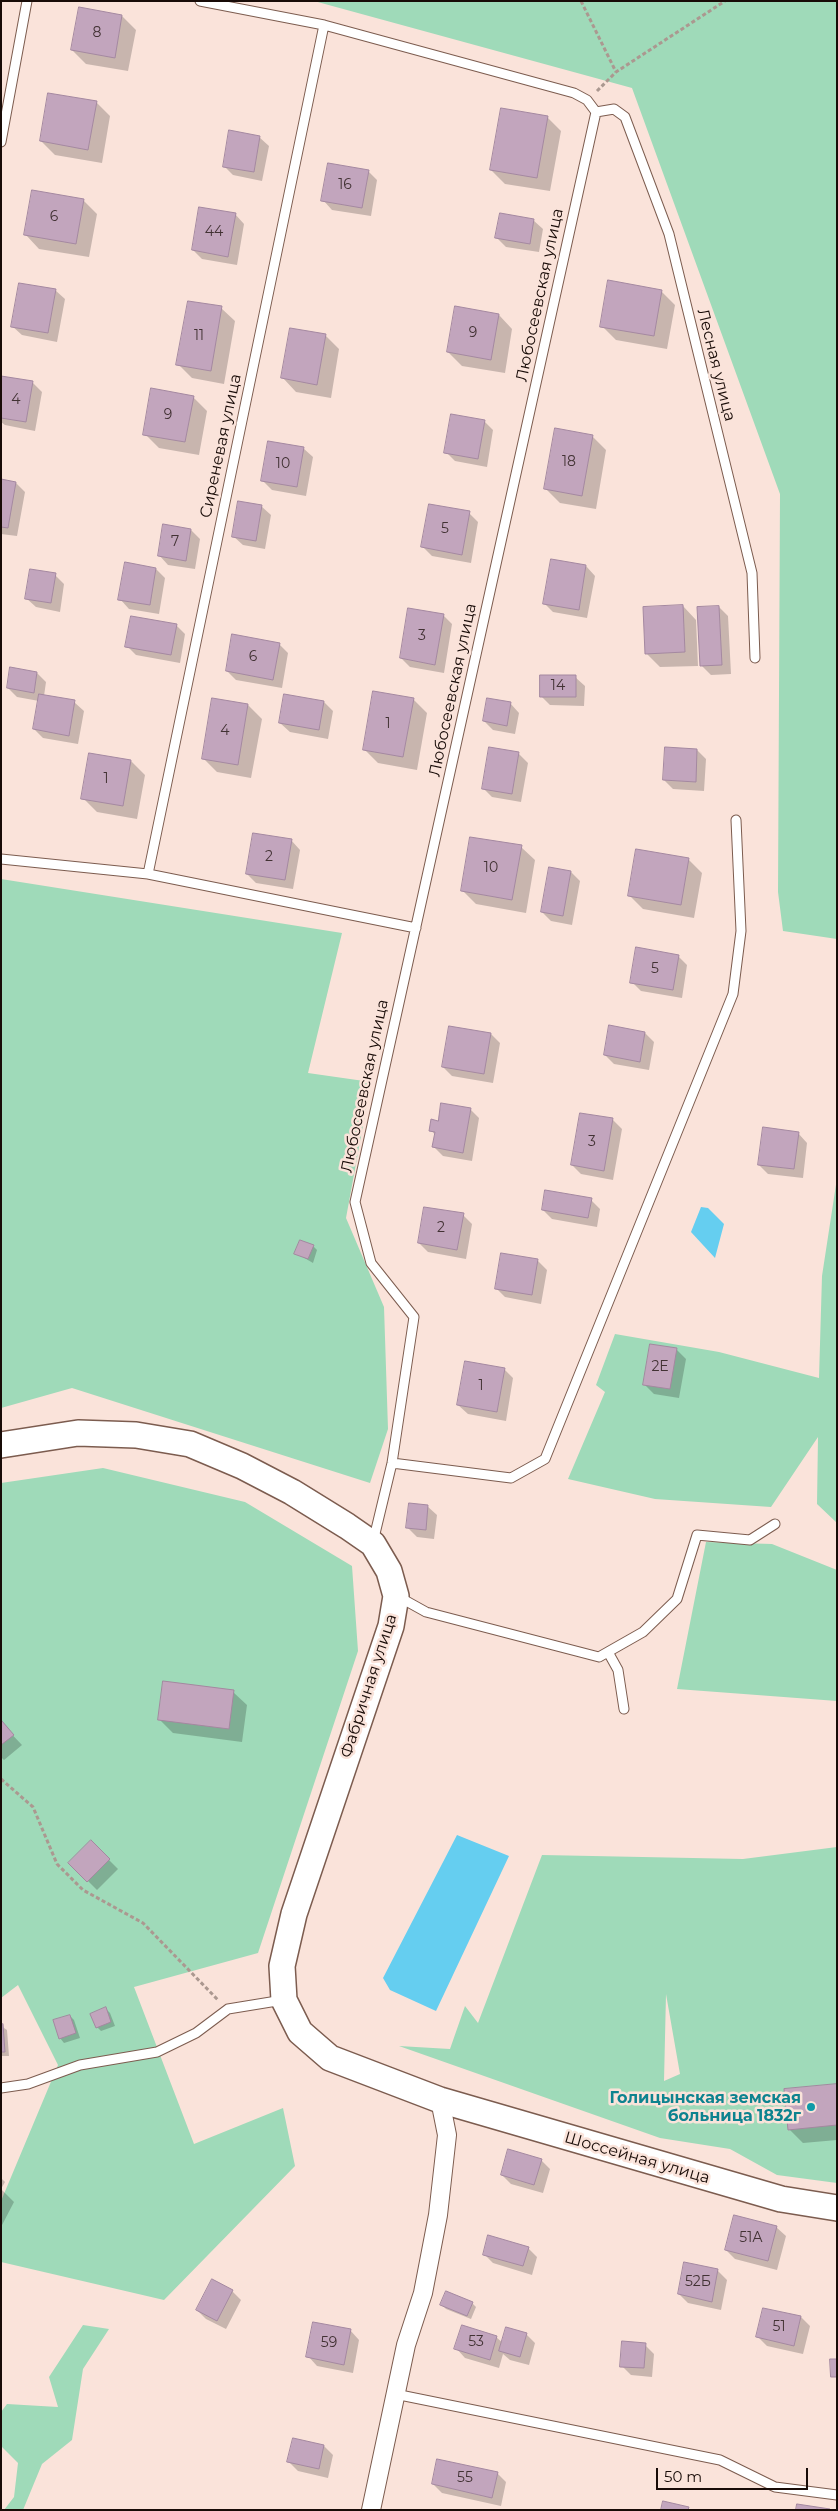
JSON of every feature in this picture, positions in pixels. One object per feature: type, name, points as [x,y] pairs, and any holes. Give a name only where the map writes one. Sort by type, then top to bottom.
[{"type":"street","name":"Фабричная улица","points":[[1,1445],[78,1433],[136,1435],[190,1444],[242,1466],[292,1492],[373,1544],[389,1571],[396,1596],[391,1626],[294,1914],[282,1966],[284,2000],[300,2032],[330,2058],[440,2100]]},
{"type":"street","name":"Шоссейная улица","points":[[440,2100],[781,2199],[837,2208]]},
{"type":"street","points":[[371,2510],[406,2345],[423,2292],[438,2215],[447,2135],[440,2100]]},
{"type":"lane","points":[[1,142],[28,1]]},
{"type":"lane","points":[[200,1],[324,25],[574,93],[588,100],[596,112]]},
{"type":"lane","name":"Сиреневая улица","points":[[148,874],[324,25]]},
{"type":"lane","name":"Лесная улица","points":[[596,112],[614,110],[625,117],[669,234],[752,572],[755,658]]},
{"type":"lane","name":"Любосеевская улица","points":[[373,1544],[392,1463],[414,1318],[370,1264],[355,1202],[596,112]]},
{"type":"lane","points":[[392,1463],[511,1478],[545,1459],[733,994],[741,931],[736,820]]},
{"type":"lane","points":[[1,859],[148,874],[416,928]]},
{"type":"lane","points":[[396,1596],[426,1612],[598,1657],[643,1632],[677,1599],[697,1535],[750,1540],[775,1524]]},
{"type":"lane","points":[[608,1652],[620,1678],[624,1709]]},
{"type":"lane","points":[[1,2088],[28,2084],[80,2065],[157,2052],[196,2033],[228,2009],[284,2000]]},
{"type":"lane","points":[[395,2394],[720,2460],[775,2487],[837,2495]]},
{"type":"path","points":[[581,1],[616,72]]},
{"type":"path","points":[[588,100],[616,72],[725,1]]},
{"type":"path","points":[[1,1779],[33,1808],[56,1864],[83,1890],[143,1923],[228,2009]]},
{"type":"green space","points":[[314,1],[837,1],[837,939],[783,931],[778,892],[780,494],[632,88]]},
{"type":"green space","points":[[1,879],[342,933],[308,1073],[371,1082],[346,1218],[384,1307],[388,1429],[370,1483],[72,1388],[1,1408]]},
{"type":"green space","points":[[837,1178],[837,1523],[817,1504],[818,1437],[771,1507],[655,1499],[568,1479],[605,1392],[596,1385],[615,1334],[719,1352],[819,1378],[822,1276]]},
{"type":"green space","points":[[103,1468],[245,1502],[352,1566],[358,1651],[258,1953],[134,1987],[194,2144],[283,2108],[295,2166],[164,2300],[1,2262],[1,2201],[58,2065],[18,1985],[1,1998],[1,1483]]},
{"type":"green space","points":[[706,1542],[772,1544],[837,1570],[837,1701],[677,1689]]},
{"type":"green space","points":[[837,1847],[837,2183],[777,2175],[730,2149],[660,2138],[399,2046],[450,2049],[465,2006],[478,2023],[542,1855],[743,1859]],"holes":[[[666,1994],[680,2074],[664,2081]]]},
{"type":"green space","points":[[83,2325],[109,2329],[83,2369],[72,2440],[42,2464],[23,2510],[4,2510],[14,2497],[18,2463],[1,2446],[1,2412],[7,2404],[58,2407],[49,2377]]},
{"type":"water","points":[[701,1207],[708,1208],[724,1224],[715,1258],[691,1232]]},
{"type":"water","points":[[457,1835],[509,1856],[436,2011],[390,1990],[383,1978]]},
{"type":"building","points":[[79,7],[122,15],[115,58],[71,50]]},
{"type":"building","points":[[48,93],[97,101],[88,150],[40,141]]},
{"type":"building","points":[[501,108],[548,116],[537,178],[490,170]]},
{"type":"building","points":[[229,130],[260,136],[254,172],[223,167]]},
{"type":"building","points":[[328,163],[369,170],[362,208],[321,201]]},
{"type":"building","points":[[32,190],[84,199],[76,244],[24,235]]},
{"type":"building","points":[[199,207],[236,213],[228,257],[192,250]]},
{"type":"building","points":[[500,213],[534,219],[530,244],[495,238]]},
{"type":"building","points":[[608,280],[662,290],[654,336],[600,327]]},
{"type":"building","points":[[19,283],[56,289],[48,333],[11,327]]},
{"type":"building","points":[[188,301],[222,306],[211,371],[176,365]]},
{"type":"building","points":[[455,306],[499,314],[491,360],[447,352]]},
{"type":"building","points":[[290,328],[326,334],[317,385],[281,378]]},
{"type":"building","points":[[1,376],[33,381],[26,422],[1,418]]},
{"type":"building","points":[[151,388],[194,396],[185,442],[143,435]]},
{"type":"building","points":[[451,414],[485,420],[478,459],[444,453]]},
{"type":"building","points":[[555,428],[593,435],[582,496],[544,489]]},
{"type":"building","points":[[268,441],[304,447],[297,487],[261,481]]},
{"type":"building","points":[[1,479],[16,482],[8,528],[1,527]]},
{"type":"building","points":[[238,501],[262,505],[256,541],[232,537]]},
{"type":"building","points":[[429,504],[470,511],[462,555],[421,547]]},
{"type":"building","points":[[163,524],[191,529],[186,561],[158,556]]},
{"type":"building","points":[[551,559],[586,565],[579,610],[543,604]]},
{"type":"building","points":[[125,562],[156,568],[150,605],[118,600]]},
{"type":"building","points":[[30,569],[56,573],[51,603],[25,599]]},
{"type":"building","points":[[683,605],[685,652],[645,654],[643,607]]},
{"type":"building","points":[[719,606],[722,665],[700,666],[697,607]]},
{"type":"building","points":[[408,608],[444,614],[435,665],[400,658]]},
{"type":"building","points":[[131,616],[177,624],[171,655],[125,647]]},
{"type":"building","points":[[232,634],[280,643],[273,680],[226,671]]},
{"type":"building","points":[[10,667],[37,672],[34,693],[7,688]]},
{"type":"building","points":[[540,675],[576,675],[576,697],[540,697]]},
{"type":"building","points":[[373,691],[414,698],[403,757],[363,750]]},
{"type":"building","points":[[39,694],[75,700],[69,736],[33,729]]},
{"type":"building","points":[[284,694],[324,701],[319,730],[279,723]]},
{"type":"building","points":[[212,698],[248,704],[238,765],[202,759]]},
{"type":"building","points":[[487,698],[511,702],[507,726],[483,721]]},
{"type":"building","points":[[489,747],[519,752],[512,794],[482,789]]},
{"type":"building","points":[[665,747],[697,749],[696,782],[663,780]]},
{"type":"building","points":[[89,753],[131,760],[123,806],[81,799]]},
{"type":"building","points":[[253,833],[292,839],[285,880],[246,874]]},
{"type":"building","points":[[470,837],[522,845],[512,900],[461,891]]},
{"type":"building","points":[[636,849],[689,858],[681,905],[628,896]]},
{"type":"building","points":[[549,867],[571,871],[563,916],[541,912]]},
{"type":"building","points":[[636,947],[679,955],[673,990],[630,983]]},
{"type":"building","points":[[609,1025],[645,1032],[640,1062],[604,1055]]},
{"type":"building","points":[[449,1026],[491,1033],[484,1074],[442,1067]]},
{"type":"building","points":[[441,1103],[471,1108],[463,1153],[432,1147],[435,1132],[429,1131],[431,1119],[438,1121]]},
{"type":"building","points":[[580,1113],[613,1118],[604,1171],[571,1165]]},
{"type":"building","points":[[763,1127],[799,1132],[794,1169],[758,1165]]},
{"type":"building","points":[[545,1190],[592,1198],[588,1218],[542,1210]]},
{"type":"building","points":[[424,1207],[464,1213],[457,1250],[418,1243]]},
{"type":"building","points":[[300,1240],[314,1245],[308,1259],[294,1254]]},
{"type":"building","points":[[501,1253],[538,1259],[532,1295],[495,1289]]},
{"type":"building","points":[[650,1344],[677,1348],[670,1389],[643,1385]]},
{"type":"building","points":[[465,1361],[505,1368],[497,1412],[457,1405]]},
{"type":"building","points":[[409,1503],[428,1505],[426,1530],[406,1528]]},
{"type":"building","points":[[163,1681],[234,1690],[229,1729],[158,1720]]},
{"type":"building","points":[[1,1722],[14,1735],[1,1745]]},
{"type":"building","points":[[91,1840],[110,1859],[87,1882],[68,1863]]},
{"type":"building","points":[[106,2007],[111,2022],[96,2028],[90,2014]]},
{"type":"building","points":[[70,2015],[76,2033],[59,2039],[53,2020]]},
{"type":"building","points":[[3,2024],[5,2052],[1,2052],[1,2025]]},
{"type":"building","name":"Голицынская земская больница 1832г","points":[[837,2084],[837,2125],[788,2130],[784,2089]]},
{"type":"building","points":[[508,2149],[542,2159],[534,2185],[501,2175]]},
{"type":"building","points":[[734,2215],[777,2226],[768,2261],[725,2250]]},
{"type":"building","points":[[488,2235],[529,2247],[523,2266],[483,2255]]},
{"type":"building","points":[[684,2262],[718,2269],[712,2302],[678,2294]]},
{"type":"building","points":[[212,2279],[233,2290],[217,2321],[196,2310]]},
{"type":"building","points":[[446,2291],[473,2302],[467,2316],[440,2305]]},
{"type":"building","points":[[763,2308],[801,2316],[794,2346],[756,2337]]},
{"type":"building","points":[[313,2322],[351,2329],[344,2365],[306,2357]]},
{"type":"building","points":[[462,2325],[497,2336],[490,2360],[454,2349]]},
{"type":"building","points":[[506,2327],[527,2333],[520,2357],[499,2351]]},
{"type":"building","points":[[622,2341],[646,2343],[644,2368],[620,2367]]},
{"type":"building","points":[[830,2359],[837,2359],[837,2377],[831,2377]]},
{"type":"building","points":[[293,2438],[324,2445],[319,2469],[287,2462]]},
{"type":"building","points":[[437,2459],[498,2472],[492,2498],[432,2484]]},
{"type":"building","points":[[663,2501],[689,2507],[688,2510],[661,2510]]},
{"type":"building","points":[[797,2504],[830,2509],[830,2510],[796,2510]]},
{"type":"place","name":"Голицынская земская больница 1832г","points":[[811,2107]]}]
